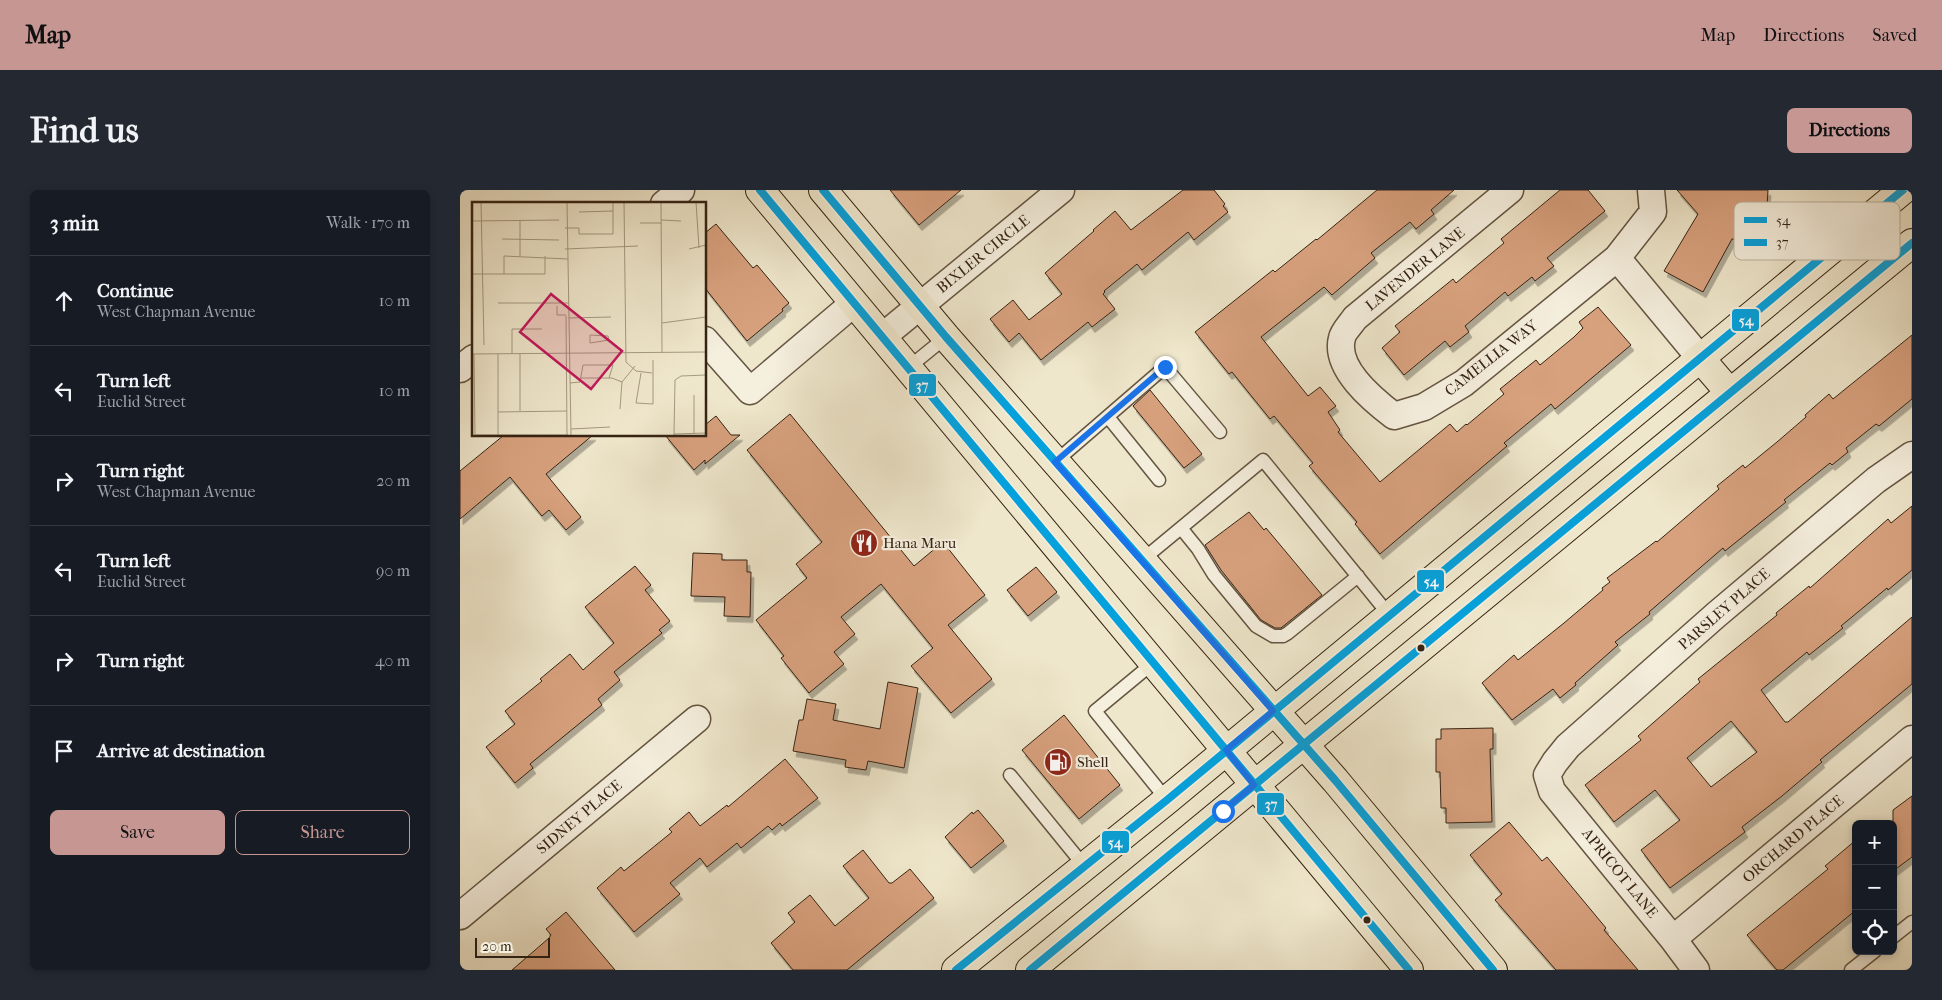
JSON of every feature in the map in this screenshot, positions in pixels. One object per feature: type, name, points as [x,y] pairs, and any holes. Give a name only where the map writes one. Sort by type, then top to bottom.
[{"type":"main road","points":[[760,190],[1226,750],[1403,968]]},
{"type":"main road","points":[[823,190],[946,337],[1303,745],[1468,939],[1492,970]]},
{"type":"main road","points":[[1888,202],[1903,190]]},
{"type":"main road","points":[[1900,253],[1912,243]]},
{"type":"main road","points":[[956,970],[1167,800],[1818,260]]},
{"type":"main road","points":[[1030,970],[1891,260]]},
{"type":"main road","points":[[1700,358],[1730,393]]},
{"type":"street","points":[[666,202],[681,190]]},
{"type":"street","name":"BIXLER CIRCLE","points":[[882,338],[1061,190]]},
{"type":"street","name":"LAVENDER LANE","points":[[1342,360],[1342,338],[1354,318],[1510,190]]},
{"type":"street","name":"CAMELLIA WAY","points":[[1342,360],[1369,396],[1394,416],[1424,407],[1464,383],[1616,258],[1653,212],[1651,190]]},
{"type":"street","points":[[1616,258],[1700,358]]},
{"type":"street","points":[[706,341],[750,390],[854,303]]},
{"type":"street","points":[[460,370],[472,360]]},
{"type":"street","name":"PARSLEY PLACE","points":[[1547,775],[1568,746],[1716,615],[1876,480],[1912,456]]},
{"type":"street","name":"SIDNEY PLACE","points":[[460,916],[697,719]]},
{"type":"street","name":"ORCHARD PLACE","points":[[1673,939],[1912,739]]},
{"type":"street","name":"APRICOT LANE","points":[[1547,775],[1552,791],[1673,939],[1696,970]]},
{"type":"lane","points":[[908,368],[946,337]]},
{"type":"lane","points":[[1055,462],[1165,367],[1220,432]]},
{"type":"lane","points":[[1108,417],[1160,480]]},
{"type":"lane","points":[[1141,561],[1263,460],[1390,616]]},
{"type":"lane","points":[[1181,528],[1198,549],[1214,575],[1256,626],[1273,636],[1283,636],[1288,633],[1358,576]]},
{"type":"lane","points":[[1153,663],[1095,711],[1167,800]]},
{"type":"lane","points":[[1010,775],[1085,867]]},
{"type":"lane","points":[[1897,934],[1912,922]]},
{"type":"lane","points":[[1851,970],[1870,955]]},
{"type":"building","points":[[890,190],[961,190],[919,225]]},
{"type":"building","points":[[1183,190],[1214,190],[1225,204],[1223,206],[1228,212],[1194,240],[1188,232],[1142,270],[1137,264],[1104,291],[1103,294],[1115,309],[1092,327],[1088,322],[1041,360],[1019,333],[1009,342],[990,319],[1013,300],[1029,320],[1062,294],[1045,273],[1115,211],[1131,230]]},
{"type":"building","points":[[1377,190],[1454,190],[1431,210],[1434,214],[1416,229],[1410,222],[1371,253],[1375,258],[1332,295],[1324,287],[1261,337],[1308,396],[1320,387],[1336,406],[1328,412],[1340,430],[1338,432],[1380,482],[1450,424],[1457,432],[1467,425],[1504,394],[1500,389],[1536,360],[1540,365],[1574,337],[1583,328],[1579,322],[1598,307],[1631,345],[1555,409],[1551,404],[1504,443],[1507,446],[1380,554],[1355,524],[1357,522],[1309,466],[1313,463],[1274,416],[1270,419],[1232,372],[1229,374],[1195,332],[1273,270],[1275,272],[1317,240]]},
{"type":"building","points":[[1560,190],[1588,190],[1605,211],[1547,258],[1554,266],[1535,281],[1532,277],[1508,296],[1505,292],[1465,326],[1469,332],[1450,347],[1445,341],[1404,375],[1382,348],[1400,332],[1395,326],[1453,279],[1456,283],[1504,243],[1501,239]]},
{"type":"building","points":[[1677,190],[1768,190],[1767,202],[1734,202],[1734,239],[1732,239],[1703,292],[1664,271],[1698,214]]},
{"type":"building","points":[[716,224],[753,268],[757,265],[789,303],[782,309],[783,311],[747,341],[706,289],[706,232]]},
{"type":"building","points":[[1912,335],[1912,399],[1879,426],[1876,424],[1846,448],[1848,452],[1832,465],[1830,463],[1784,500],[1786,502],[1725,551],[1723,548],[1649,612],[1650,614],[1615,642],[1618,645],[1560,698],[1553,689],[1512,720],[1482,683],[1514,655],[1518,660],[1564,623],[1603,590],[1602,588],[1610,582],[1607,578],[1657,542],[1719,489],[1717,486],[1743,465],[1745,468],[1777,442],[1829,394],[1833,399]]},
{"type":"building","points":[[1150,390],[1202,454],[1184,468],[1133,406]]},
{"type":"building","points":[[790,414],[914,566],[943,542],[985,595],[948,625],[992,679],[951,713],[911,666],[933,648],[881,584],[841,617],[855,634],[834,652],[844,664],[809,693],[781,658],[784,656],[756,620],[807,578],[796,564],[822,542],[747,450]]},
{"type":"building","points":[[716,416],[731,435],[740,435],[705,464],[705,460],[694,470],[666,436],[706,436],[706,424]]},
{"type":"building","points":[[503,436],[592,436],[546,474],[581,517],[566,530],[549,510],[542,516],[510,477],[460,519],[460,471]]},
{"type":"building","points":[[1912,506],[1912,570],[1841,626],[1843,628],[1809,655],[1807,652],[1761,690],[1785,722],[1788,722],[1912,617],[1912,684],[1820,760],[1822,762],[1782,796],[1742,827],[1745,832],[1670,888],[1641,850],[1680,820],[1655,790],[1614,822],[1585,785],[1641,740],[1638,736],[1700,682],[1698,679],[1777,615],[1776,613],[1809,586],[1810,588],[1888,519],[1891,523]],"holes":[[[1731,721],[1757,752],[1711,787],[1687,758]]]},
{"type":"building","points":[[1249,512],[1264,530],[1266,528],[1322,595],[1281,628],[1275,628],[1261,620],[1221,570],[1205,545]]},
{"type":"building","points":[[693,553],[722,554],[722,560],[747,560],[747,572],[751,572],[750,617],[724,616],[725,597],[691,596]]},
{"type":"building","points":[[635,566],[651,585],[645,590],[670,621],[659,630],[662,633],[614,672],[620,680],[598,699],[602,705],[530,764],[533,768],[515,783],[486,747],[515,724],[505,711],[542,681],[540,679],[570,654],[583,670],[614,643],[585,607]]},
{"type":"building","points":[[1036,567],[1057,592],[1028,616],[1007,590]]},
{"type":"building","points":[[888,682],[918,688],[904,768],[868,761],[866,770],[845,767],[846,760],[793,751],[799,720],[803,720],[807,699],[836,704],[833,720],[880,729]]},
{"type":"building","points":[[1064,715],[1120,785],[1079,819],[1022,750]]},
{"type":"building","points":[[1493,728],[1493,749],[1490,749],[1492,822],[1446,823],[1446,808],[1441,808],[1440,772],[1436,772],[1436,739],[1441,739],[1441,729]]},
{"type":"building","points":[[785,759],[818,798],[782,826],[780,823],[772,830],[768,826],[741,848],[737,843],[707,867],[700,858],[670,883],[680,894],[634,932],[597,888],[621,867],[624,871],[672,832],[669,829],[689,812],[700,826],[727,805],[728,807]]},
{"type":"building","points":[[1912,796],[1912,857],[1897,868],[1897,820],[1893,820],[1893,810]]},
{"type":"building","points":[[978,810],[1004,841],[971,868],[945,837],[972,812],[973,814]]},
{"type":"building","points":[[1509,822],[1542,861],[1547,857],[1638,970],[1556,970],[1495,900],[1502,894],[1470,855]]},
{"type":"building","points":[[1852,843],[1852,913],[1783,970],[1777,970],[1747,935],[1828,869],[1825,866]]},
{"type":"building","points":[[863,850],[889,883],[892,883],[910,869],[934,898],[847,970],[793,970],[771,943],[795,922],[788,913],[810,895],[835,926],[869,898],[843,866]]},
{"type":"building","points":[[566,912],[615,970],[512,970],[549,938],[551,935],[546,929]]},
{"type":"transit line","name":"37","points":[[760,190],[1409,970]]},
{"type":"transit line","name":"37","points":[[823,190],[946,337],[1335,780],[1493,970]]},
{"type":"transit line","name":"54","points":[[1889,202],[1903,190]]},
{"type":"transit line","name":"54","points":[[1900,253],[1912,243]]},
{"type":"transit line","name":"54","points":[[956,970],[1167,800],[1819,260]]},
{"type":"transit line","name":"54","points":[[1030,970],[1891,260]]},
{"type":"place","name":"Hana Maru","points":[[864,543]]},
{"type":"place","name":"Shell","points":[[1058,762]]},
{"type":"route","points":[[1165,367],[1055,462],[1273,711],[1226,750],[1254,785],[1223,811]]}]
